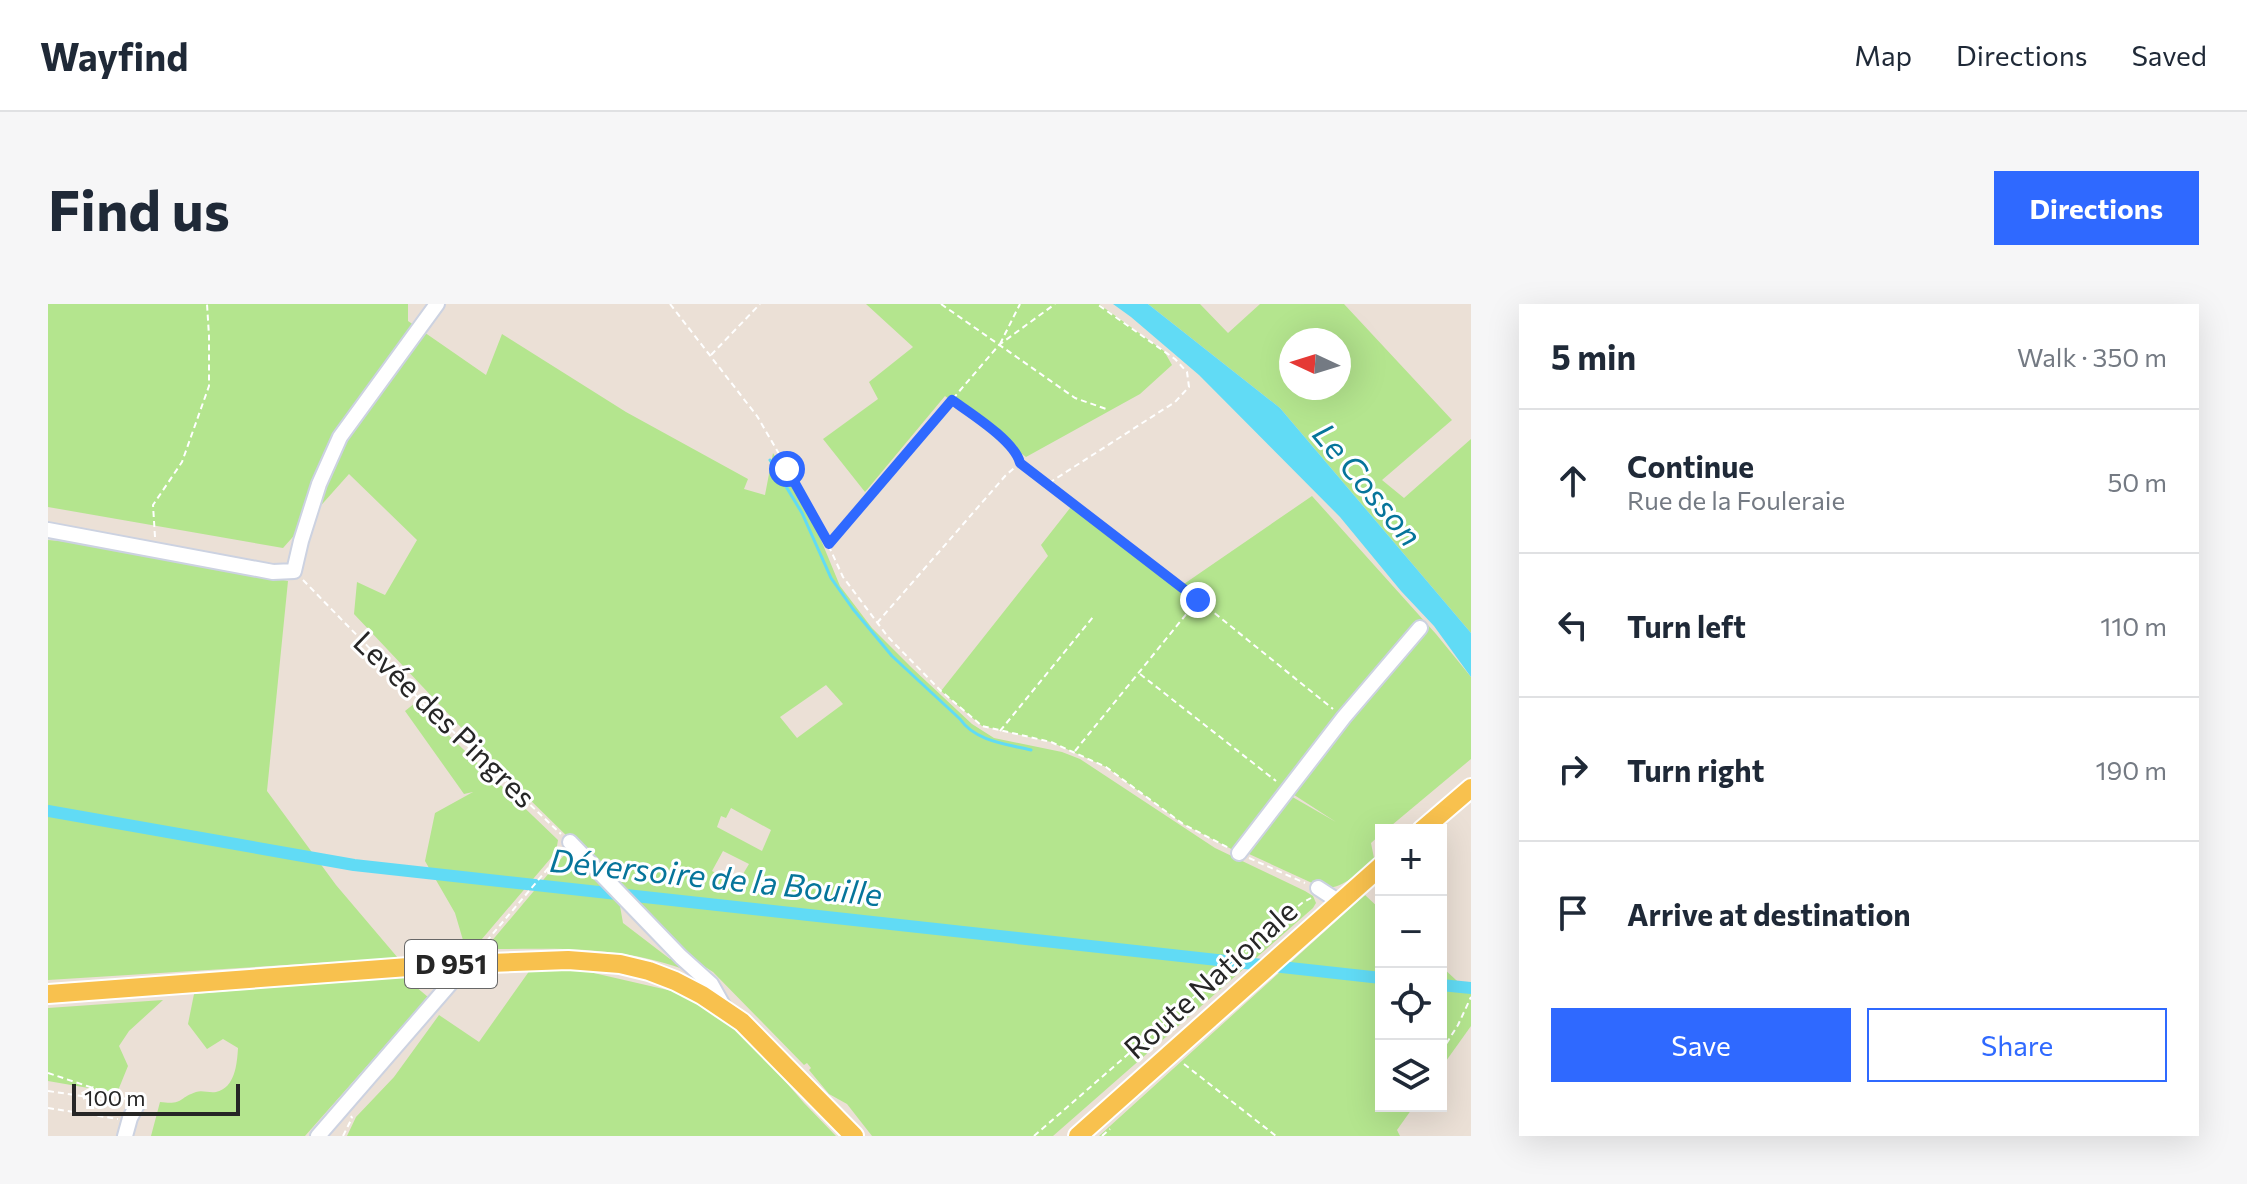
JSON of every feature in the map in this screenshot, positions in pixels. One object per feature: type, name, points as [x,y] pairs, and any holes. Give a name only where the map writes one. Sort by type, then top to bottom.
[{"type":"main road","points":[[1429,824],[1471,788]]},
{"type":"main road","name":"Route Nationale","points":[[1078,1136],[1375,872]]},
{"type":"main road","name":"D 951","points":[[48,994],[468,963],[568,960],[620,964],[675,981],[725,1009],[742,1022],[854,1136]]},
{"type":"street","points":[[48,530],[273,572],[294,571],[319,484],[340,437],[437,304]]},
{"type":"street","points":[[1239,853],[1344,717],[1420,628]]},
{"type":"street","points":[[570,842],[711,984],[725,1009]]},
{"type":"street","points":[[1320,890],[1341,903]]},
{"type":"street","points":[[318,1136],[468,963]]},
{"type":"street","points":[[120,1132],[138,1103]]},
{"type":"path","points":[[154,550],[153,505],[182,462],[209,386],[207,304]]},
{"type":"path","points":[[670,304],[757,416],[829,544],[843,577],[888,637],[941,691],[982,726],[1051,742],[1106,767],[1183,824],[1320,890],[1034,1136]]},
{"type":"path","points":[[710,356],[760,304]]},
{"type":"path","points":[[941,304],[1075,398],[1109,410]]},
{"type":"path","points":[[999,345],[1020,304]]},
{"type":"path","points":[[829,544],[999,345],[1055,304]]},
{"type":"path","points":[[1048,484],[1175,402],[1189,387],[1187,372],[1175,359],[1097,304]]},
{"type":"path","points":[[952,400],[991,428],[1018,455],[1020,463],[1344,717]]},
{"type":"path","points":[[877,623],[1006,475],[1020,463]]},
{"type":"path","name":"Levée des Pingres","points":[[294,571],[424,704],[570,842]]},
{"type":"path","points":[[1075,752],[1198,600]]},
{"type":"path","points":[[1000,731],[1093,617]]},
{"type":"path","points":[[1139,674],[1288,791]]},
{"type":"path","points":[[481,948],[570,842]]},
{"type":"path","points":[[1447,1042],[1471,997]]},
{"type":"path","points":[[1170,1053],[1276,1136]]},
{"type":"path","points":[[48,1073],[138,1103]]},
{"type":"path","points":[[48,1091],[138,1103]]},
{"type":"path","points":[[48,1108],[118,1119],[120,1132]]},
{"type":"green space","points":[[48,304],[408,304],[408,321],[486,375],[502,334],[626,412],[748,479],[744,489],[765,495],[773,453],[814,523],[840,586],[872,628],[972,724],[994,738],[1062,752],[1080,759],[1215,848],[1305,891],[1313,896],[1316,903],[1053,1136],[872,1136],[847,1104],[829,1094],[809,1070],[811,1068],[807,1063],[804,1065],[713,972],[691,958],[679,965],[683,969],[609,952],[485,949],[565,854],[575,856],[620,906],[623,923],[670,959],[681,948],[521,791],[354,614],[357,582],[385,595],[417,540],[349,474],[283,548],[48,507]],"holes":[[[826,685],[843,704],[797,738],[780,717]],[[731,808],[771,830],[762,851],[717,827],[721,816],[726,818]],[[723,851],[749,864],[737,884],[712,871]]]},
{"type":"green space","points":[[866,304],[1099,304],[1164,351],[1172,365],[1140,394],[1026,457],[945,396],[865,492],[823,439],[878,399],[869,382],[913,347]]},
{"type":"green space","points":[[1148,304],[1200,304],[1228,333],[1260,304],[1344,304],[1452,420],[1382,480],[1404,498],[1471,439],[1471,633],[1280,408]]},
{"type":"green space","points":[[1312,496],[1471,677],[1471,759],[1393,824],[1375,824],[1375,839],[1371,843],[1374,858],[1345,883],[1323,888],[1249,854],[1247,849],[1289,795],[1336,822],[1288,791],[1239,853],[1183,824],[1106,767],[1051,742],[982,726],[941,691],[1048,556],[1041,545],[1074,503],[1181,586]]},
{"type":"green space","points":[[48,540],[105,545],[288,581],[267,791],[336,885],[398,958],[48,980]]},
{"type":"green space","points":[[415,703],[558,840],[556,852],[476,946],[465,947],[455,913],[425,861],[435,813],[473,792],[464,794],[405,711]]},
{"type":"green space","points":[[1365,895],[1375,904],[1375,1112],[1410,1112],[1397,1130],[1400,1136],[1099,1136]]},
{"type":"green space","points":[[530,970],[585,971],[698,1000],[755,1046],[836,1136],[347,1136],[356,1117],[394,1077],[439,1015],[479,1042]]},
{"type":"green space","points":[[1447,972],[1471,994],[1471,1026],[1447,1060]]},
{"type":"green space","points":[[403,976],[428,997],[305,1136],[151,1136],[160,1102],[177,1102],[198,1091],[222,1090],[234,1074],[238,1048],[223,1039],[207,1049],[188,1024],[194,994]]},
{"type":"green space","points":[[163,1000],[129,1031],[119,1046],[128,1066],[117,1093],[48,1081],[48,1008]]},
{"type":"water","points":[[1113,304],[1148,304],[1280,408],[1471,633],[1471,677],[1434,626],[1340,517],[1199,375]]},
{"type":"waterway","points":[[770,460],[802,513],[831,578],[892,656],[974,732],[1031,750]]},
{"type":"waterway","name":"Déversoire de la Bouille","points":[[48,811],[354,865],[1375,977]]},
{"type":"waterway","name":"Déversoire de la Bouille","points":[[1447,986],[1471,988]]},
{"type":"route","points":[[787,469],[829,544],[952,400],[991,428],[1018,455],[1020,463],[1198,600]]},
{"type":"water label","name":"Le Cosson","points":[[1367,485]]}]
